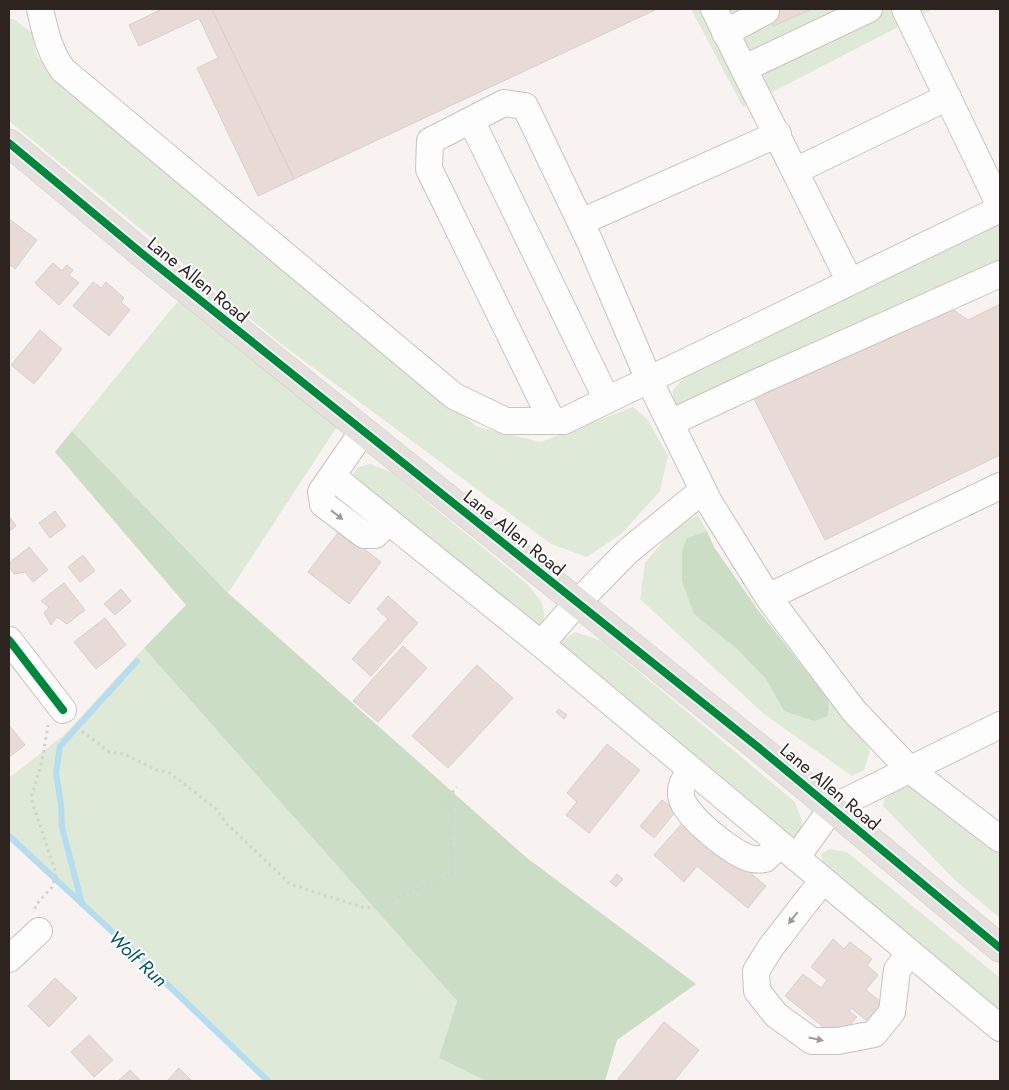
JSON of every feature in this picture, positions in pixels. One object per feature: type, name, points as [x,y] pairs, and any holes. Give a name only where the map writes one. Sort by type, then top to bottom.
[{"type":"main road","name":"Lane Allen Road","points":[[9,142],[145,256],[578,602],[832,808],[1000,948]]},
{"type":"street","points":[[40,9],[47,39],[55,59],[64,70],[454,396],[506,420],[564,422],[1000,208],[905,9]]},
{"type":"street","points":[[714,9],[778,134],[850,282]]},
{"type":"street","points":[[725,33],[766,11]]},
{"type":"street","points":[[745,68],[857,11]]},
{"type":"street","points":[[795,171],[948,97]]},
{"type":"street","points":[[552,421],[429,169],[430,141],[504,103],[525,106],[580,222],[649,380],[703,490],[768,597],[854,711],[910,770],[1000,839]]},
{"type":"street","points":[[471,120],[607,400]]},
{"type":"street","points":[[580,222],[778,134]]},
{"type":"street","points":[[670,423],[1000,274]]},
{"type":"street","points":[[363,431],[332,476],[541,644],[690,771],[1000,1028]]},
{"type":"street","points":[[768,597],[1000,486]]},
{"type":"street","points":[[541,644],[578,602],[628,552],[703,490]]},
{"type":"street","points":[[9,640],[63,710]]},
{"type":"street","points":[[690,771],[681,785],[681,797],[689,810],[712,833],[732,849],[747,858],[765,860],[788,851],[832,808],[1000,725]]},
{"type":"street","points":[[823,880],[771,946],[756,971],[757,991],[776,1015],[812,1041],[838,1041],[874,1034],[892,1012],[897,970],[910,953]]},
{"type":"street","points":[[9,959],[37,922]]},
{"type":"path","points":[[37,922],[36,905],[52,887],[56,873],[31,798],[42,760],[49,720],[63,710]]},
{"type":"path","points":[[84,732],[109,752],[124,754],[157,770],[170,773],[215,808],[227,824],[290,884],[365,908],[384,906],[402,895],[448,877],[453,872],[450,832],[452,816],[448,802],[450,794],[457,787]]},
{"type":"green space","points":[[691,9],[933,9],[743,107]]},
{"type":"green space","points":[[9,19],[14,19],[33,34],[36,54],[52,76],[477,427],[541,442],[633,407],[648,420],[668,456],[660,491],[621,534],[587,557],[551,544],[280,343],[9,121]]},
{"type":"green space","points":[[1000,224],[1000,264],[685,408],[672,404],[673,390],[689,373],[931,255]]},
{"type":"green space","points":[[187,290],[344,416],[228,593],[72,431]]},
{"type":"green space","points":[[72,431],[228,593],[527,858],[696,984],[617,1040],[605,1081],[486,1081],[439,1058],[457,1001],[144,648],[186,605],[55,452]]},
{"type":"green space","points":[[370,464],[391,472],[527,584],[543,607],[543,625],[532,625],[351,477],[358,467]]},
{"type":"green space","points":[[698,515],[707,531],[687,538],[737,649],[766,679],[784,711],[828,716],[829,700],[858,732],[870,751],[864,770],[852,776],[764,714],[640,599],[645,563],[677,525]]},
{"type":"green space","points":[[707,531],[714,547],[758,610],[829,700],[828,716],[814,721],[784,711],[766,679],[737,649],[694,614],[682,581],[682,551],[687,538]]},
{"type":"green space","points":[[575,632],[602,641],[795,802],[802,821],[801,834],[790,840],[563,652],[562,641]]},
{"type":"green space","points":[[144,648],[457,1001],[439,1058],[486,1081],[267,1081],[9,835],[9,778],[64,735]]},
{"type":"green space","points":[[895,784],[915,786],[1000,848],[1000,918],[956,881],[883,806],[886,793]]},
{"type":"green space","points":[[829,849],[847,852],[1000,978],[1000,1016],[824,869],[821,854]]},
{"type":"building","points":[[162,9],[212,9],[294,179],[258,196],[197,68],[218,58],[199,18],[139,46],[129,25]]},
{"type":"building","points":[[212,9],[654,9],[655,10],[294,179]]},
{"type":"building","points":[[765,9],[812,9],[773,26]]},
{"type":"building","points":[[9,219],[37,240],[15,269],[9,264]]},
{"type":"building","points":[[53,263],[62,271],[67,265],[73,270],[69,275],[79,283],[59,305],[35,283]]},
{"type":"building","points":[[93,282],[101,288],[106,282],[124,298],[121,302],[130,310],[109,336],[73,306]]},
{"type":"building","points":[[945,304],[968,320],[1000,304],[1000,455],[825,540],[753,397]]},
{"type":"building","points":[[40,330],[62,349],[34,384],[11,365]]},
{"type":"building","points":[[55,511],[66,526],[50,538],[39,523]]},
{"type":"building","points":[[9,516],[16,526],[9,532]]},
{"type":"building","points":[[340,530],[381,562],[349,604],[308,572]]},
{"type":"building","points":[[29,547],[48,570],[33,582],[25,572],[14,574],[9,567],[9,563]]},
{"type":"building","points":[[83,555],[95,571],[80,582],[68,567]]},
{"type":"building","points":[[64,583],[85,610],[67,624],[57,617],[51,625],[44,613],[49,607],[41,601]]},
{"type":"building","points":[[121,589],[131,601],[115,615],[104,604]]},
{"type":"building","points":[[388,596],[418,623],[371,676],[352,659],[388,619],[377,609]]},
{"type":"building","points":[[105,618],[126,645],[96,669],[74,642]]},
{"type":"building","points":[[403,646],[427,668],[378,722],[353,701]]},
{"type":"building","points":[[477,665],[513,698],[448,768],[412,736]]},
{"type":"building","points":[[559,709],[567,715],[564,719],[556,712]]},
{"type":"building","points":[[9,725],[25,745],[9,757]]},
{"type":"building","points":[[607,744],[640,770],[589,833],[566,815],[577,802],[567,793]]},
{"type":"building","points":[[662,800],[676,811],[654,838],[640,826]]},
{"type":"building","points":[[686,819],[766,886],[748,908],[697,866],[684,882],[654,855]]},
{"type":"building","points":[[617,874],[623,879],[616,887],[610,882]]},
{"type":"building","points":[[833,939],[844,949],[850,942],[872,959],[867,965],[878,975],[866,990],[891,1010],[876,1028],[851,1008],[849,1011],[857,1017],[838,1039],[785,996],[803,974],[821,988],[827,980],[811,967]]},
{"type":"building","points":[[55,978],[77,998],[49,1027],[28,1006]]},
{"type":"building","points":[[664,1022],[699,1050],[674,1081],[621,1081],[618,1079]]},
{"type":"building","points":[[89,1035],[113,1060],[94,1077],[71,1052]]},
{"type":"building","points":[[179,1068],[192,1081],[167,1081]]},
{"type":"building","points":[[130,1070],[141,1081],[118,1081]]},
{"type":"waterway","points":[[82,904],[62,827],[61,804],[56,773],[60,746],[137,661]]},
{"type":"waterway","name":"Wolf Run","points":[[9,836],[118,937],[268,1081]]},
{"type":"cycle path","points":[[9,143],[145,256],[764,752],[1000,948]]},
{"type":"cycle path","points":[[9,640],[63,710]]}]
